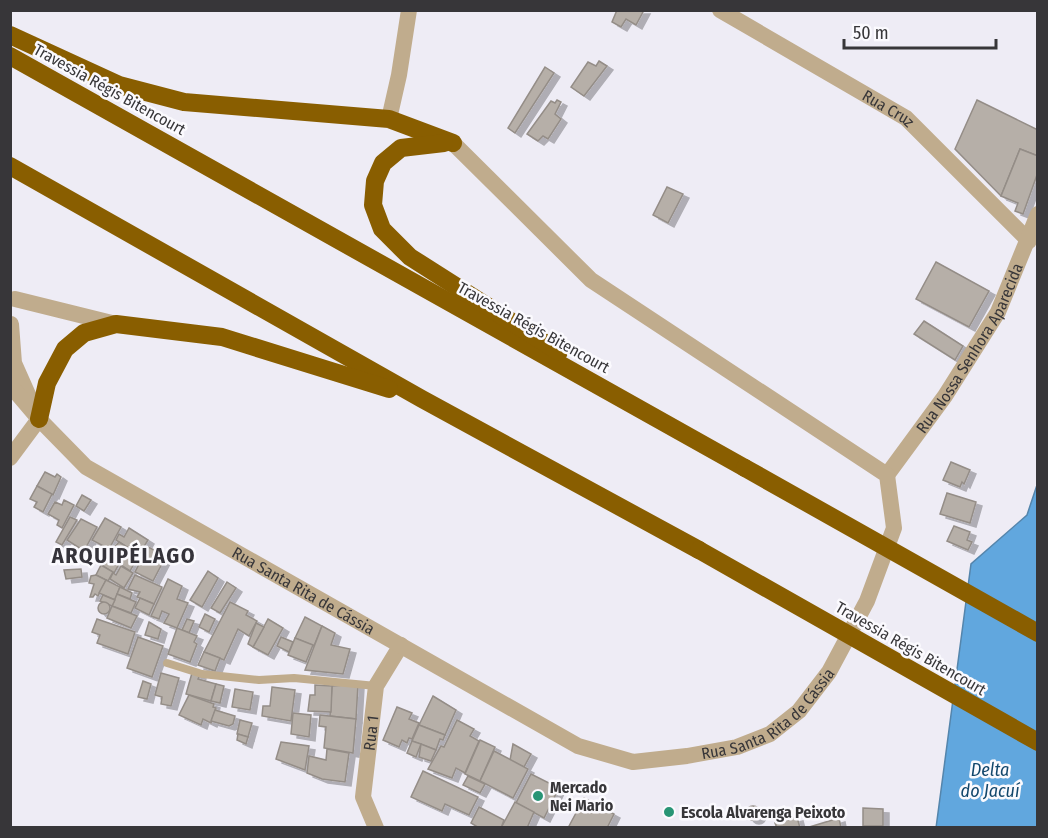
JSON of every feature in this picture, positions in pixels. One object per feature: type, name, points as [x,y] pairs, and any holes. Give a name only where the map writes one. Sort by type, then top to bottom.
[{"type":"highway","points":[[10,35],[119,85],[184,102],[389,119],[453,143]]},
{"type":"highway","name":"Travessia Régis Bitencourt","points":[[10,56],[1038,633]]},
{"type":"highway","points":[[453,143],[401,148],[382,163],[375,181],[373,205],[382,229],[410,257],[552,346],[605,389]]},
{"type":"highway","name":"Travessia Régis Bitencourt","points":[[10,166],[422,399],[699,550],[1038,742]]},
{"type":"highway","points":[[39,419],[48,383],[64,349],[84,333],[116,324],[222,337],[422,399]]},
{"type":"street","points":[[389,119],[399,75],[409,10]]},
{"type":"street","name":"Rua Cruz","points":[[720,10],[906,118],[1029,241]]},
{"type":"street","points":[[453,143],[591,280],[887,475]]},
{"type":"street","name":"Rua Nossa Senhora Aparecida","points":[[887,475],[945,396],[998,312],[1029,241],[1038,214]]},
{"type":"street","points":[[10,458],[39,419],[14,363],[11,324],[15,316],[13,294],[116,324]]},
{"type":"street","name":"Rua Santa Rita de Cássia","points":[[10,385],[39,419],[86,467],[578,746],[633,762],[737,747],[770,734],[799,711],[829,672],[867,601],[894,528],[887,475]]},
{"type":"street","name":"Rua 1","points":[[376,828],[363,797],[376,686],[401,645]]},
{"type":"lane","points":[[166,663],[213,675],[259,680],[294,678],[376,686]]},
{"type":"water","name":"Delta do Jacuí","points":[[1037,485],[1037,827],[936,828],[971,564],[1027,515]]},
{"type":"building","points":[[617,10],[644,10],[636,25],[626,19],[621,27],[612,22]]},
{"type":"building","points":[[599,61],[607,66],[584,96],[571,87],[588,62],[596,66]]},
{"type":"building","points":[[545,67],[554,73],[515,133],[508,128]]},
{"type":"building","points":[[557,100],[561,102],[555,114],[561,119],[548,139],[543,136],[538,141],[527,134],[551,101],[555,103]]},
{"type":"building","points":[[977,100],[1038,130],[1038,156],[1020,149],[1001,196],[955,149]]},
{"type":"building","points":[[1020,149],[1038,156],[1038,172],[1023,214],[1015,211],[1018,203],[1001,196]]},
{"type":"building","points":[[667,187],[683,194],[668,223],[653,215]]},
{"type":"building","points":[[936,262],[989,291],[969,327],[916,299]]},
{"type":"building","points":[[924,321],[963,346],[955,360],[914,334]]},
{"type":"building","points":[[951,462],[970,470],[964,484],[962,482],[960,487],[943,480]]},
{"type":"building","points":[[45,472],[61,477],[53,495],[37,486]]},
{"type":"building","points":[[37,486],[52,494],[43,512],[34,507],[37,502],[30,499]]},
{"type":"building","points":[[947,493],[976,502],[970,523],[940,514]]},
{"type":"building","points":[[82,495],[91,500],[84,511],[76,506]]},
{"type":"building","points":[[64,500],[74,505],[62,528],[57,525],[59,520],[48,514],[55,502],[62,505]]},
{"type":"building","points":[[70,517],[77,520],[62,545],[56,542]]},
{"type":"building","points":[[105,518],[121,527],[109,549],[92,540]]},
{"type":"building","points":[[81,519],[97,527],[84,551],[67,540]]},
{"type":"building","points":[[954,526],[970,532],[967,540],[972,542],[968,550],[947,541]]},
{"type":"building","points":[[129,528],[148,540],[139,555],[116,540],[119,534],[124,537]]},
{"type":"building","points":[[119,542],[139,555],[130,571],[107,556]]},
{"type":"building","points":[[148,547],[166,556],[153,581],[135,572]]},
{"type":"building","points":[[107,556],[119,564],[114,573],[101,565]]},
{"type":"building","points":[[101,565],[113,572],[108,581],[96,575]]},
{"type":"building","points":[[121,566],[133,573],[124,588],[110,579],[113,573],[116,575]]},
{"type":"building","points":[[81,569],[82,577],[66,579],[64,570]]},
{"type":"building","points":[[208,571],[218,578],[202,607],[190,600]]},
{"type":"building","points":[[96,575],[106,580],[98,596],[95,594],[90,597],[94,584],[89,583],[91,576]]},
{"type":"building","points":[[135,575],[162,587],[154,604],[137,597],[140,592],[128,589]]},
{"type":"building","points":[[168,579],[182,586],[177,599],[188,603],[177,628],[164,623],[169,614],[162,611],[159,619],[151,616]]},
{"type":"building","points":[[106,580],[120,587],[115,600],[99,593]]},
{"type":"building","points":[[227,582],[236,588],[220,613],[211,608]]},
{"type":"building","points":[[120,587],[132,593],[130,599],[117,594]]},
{"type":"building","points":[[117,594],[136,602],[131,613],[112,606]]},
{"type":"building","points":[[103,595],[115,600],[112,606],[100,601]]},
{"type":"building","points":[[140,598],[154,604],[149,615],[135,608]]},
{"type":"building","points":[[106,602],[110,608],[106,614],[102,614],[98,606]]},
{"type":"building","points":[[230,602],[248,611],[246,615],[257,621],[249,636],[238,629],[224,660],[204,652]]},
{"type":"building","points":[[112,606],[137,616],[131,628],[107,618]]},
{"type":"building","points":[[205,614],[215,619],[209,632],[199,627]]},
{"type":"building","points":[[305,617],[322,626],[314,646],[295,638]]},
{"type":"building","points":[[97,619],[135,632],[128,654],[97,643],[100,635],[92,632]]},
{"type":"building","points":[[187,619],[194,621],[189,633],[182,630]]},
{"type":"building","points":[[268,619],[283,628],[268,655],[253,647]]},
{"type":"building","points":[[149,622],[161,629],[158,639],[145,635]]},
{"type":"building","points":[[256,623],[264,627],[253,647],[248,644]]},
{"type":"building","points":[[322,626],[335,633],[331,645],[350,649],[343,674],[305,670]]},
{"type":"building","points":[[177,628],[197,636],[194,642],[197,644],[190,662],[168,654]]},
{"type":"building","points":[[138,637],[163,646],[152,677],[127,668]]},
{"type":"building","points":[[281,637],[293,642],[289,652],[277,646]]},
{"type":"building","points":[[295,638],[313,645],[306,662],[288,655]]},
{"type":"building","points":[[204,652],[220,658],[215,671],[198,665]]},
{"type":"building","points":[[161,673],[179,678],[171,706],[161,704],[162,697],[155,695]]},
{"type":"building","points":[[192,673],[200,675],[198,679],[216,684],[211,701],[186,694]]},
{"type":"building","points":[[143,681],[151,684],[147,699],[138,697]]},
{"type":"building","points":[[216,684],[224,686],[220,703],[211,701]]},
{"type":"building","points":[[358,684],[356,719],[330,716],[332,686]]},
{"type":"building","points":[[315,685],[332,686],[331,712],[308,711],[310,695],[315,695]]},
{"type":"building","points":[[272,687],[295,690],[291,721],[262,716],[263,706],[270,706]]},
{"type":"building","points":[[235,689],[253,692],[250,710],[232,707]]},
{"type":"building","points":[[189,695],[214,704],[213,707],[216,708],[211,723],[203,719],[201,725],[179,715]]},
{"type":"building","points":[[433,696],[456,710],[445,735],[419,725]]},
{"type":"building","points":[[397,707],[412,713],[409,719],[419,723],[412,739],[409,738],[407,743],[402,740],[399,747],[383,740]]},
{"type":"building","points":[[215,710],[235,716],[233,724],[229,726],[211,721]]},
{"type":"building","points":[[293,713],[311,715],[309,737],[291,734]]},
{"type":"building","points":[[320,715],[356,719],[353,753],[324,748],[326,727],[319,726]]},
{"type":"building","points":[[240,720],[252,723],[248,737],[237,734]]},
{"type":"building","points":[[457,720],[474,729],[470,736],[479,741],[465,773],[456,768],[452,778],[428,769],[441,746],[444,747]]},
{"type":"building","points":[[419,725],[445,735],[443,740],[440,739],[436,750],[412,741]]},
{"type":"building","points":[[238,734],[248,737],[246,744],[237,740]]},
{"type":"building","points":[[480,740],[495,747],[480,781],[465,774]]},
{"type":"building","points":[[412,741],[421,744],[416,757],[407,753]]},
{"type":"building","points":[[281,742],[309,746],[305,770],[276,759]]},
{"type":"building","points":[[421,744],[436,750],[431,761],[419,757]]},
{"type":"building","points":[[513,744],[531,754],[524,767],[510,760]]},
{"type":"building","points":[[327,749],[349,753],[345,782],[322,779],[307,773],[309,756],[326,760]]},
{"type":"building","points":[[494,751],[528,769],[513,798],[480,781]]},
{"type":"building","points":[[423,771],[478,797],[469,815],[445,804],[442,811],[411,797]]},
{"type":"building","name":"Mercado Nei Mario","points":[[531,774],[559,788],[544,818],[516,803]]},
{"type":"building","points":[[468,776],[485,784],[480,793],[463,785]]},
{"type":"building","points":[[584,798],[614,814],[607,828],[568,828]]},
{"type":"building","points":[[515,802],[534,812],[527,828],[501,828]]},
{"type":"building","points":[[750,806],[756,806],[760,813],[756,820],[750,820],[746,816],[746,810]]},
{"type":"building","points":[[479,807],[504,820],[501,828],[479,828],[471,823]]},
{"type":"building","points":[[863,808],[883,809],[883,826],[863,826]]},
{"type":"building","points":[[797,817],[800,828],[777,828],[775,823]]},
{"type":"building","points":[[839,818],[841,828],[806,828]]},
{"type":"place","name":"Mercado Nei Mario","points":[[538,796]]},
{"type":"place","name":"Escola Alvarenga Peixoto","points":[[669,812]]},
{"type":"district","name":"ARQUIPÉLAGO","points":[[124,555]]}]
